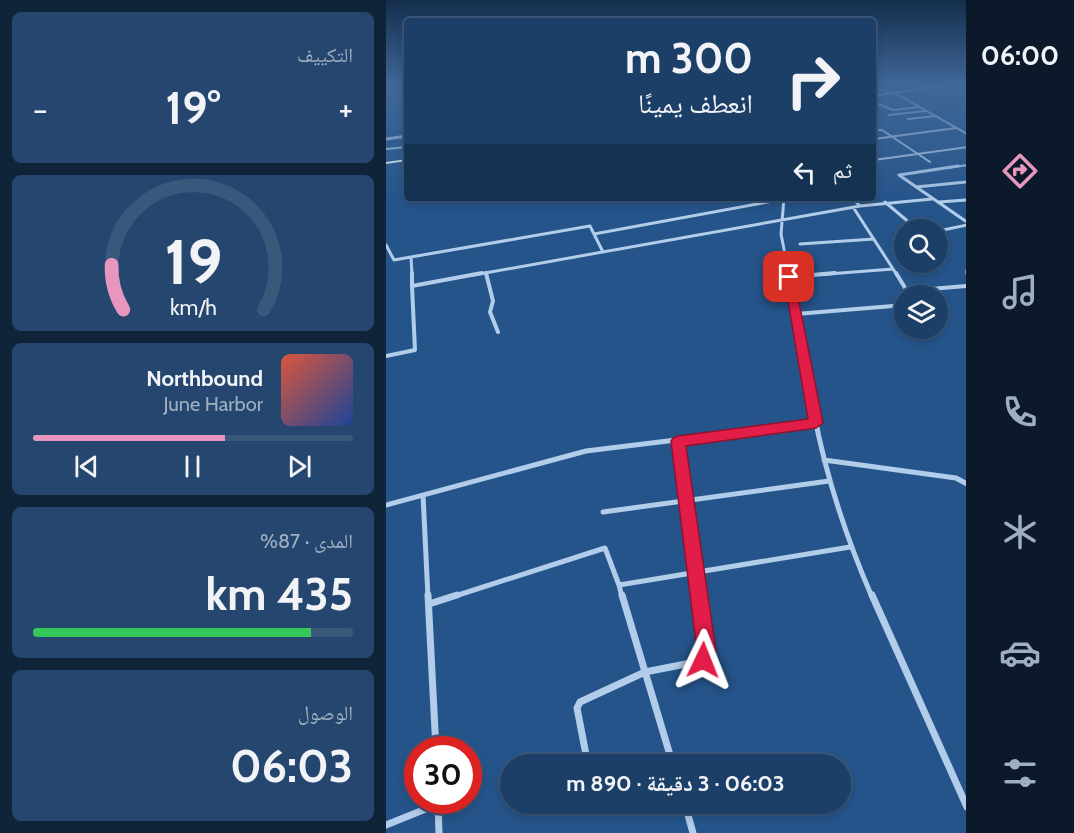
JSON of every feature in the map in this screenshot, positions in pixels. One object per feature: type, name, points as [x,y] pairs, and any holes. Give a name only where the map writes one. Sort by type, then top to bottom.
[{"type":"highway","points":[[386,164],[404,161]]},
{"type":"street","points":[[949,124],[966,134]]},
{"type":"street","points":[[876,139],[956,128]]},
{"type":"street","points":[[876,130],[882,130],[930,162]]},
{"type":"street","points":[[386,139],[404,136]]},
{"type":"street","points":[[386,150],[404,147]]},
{"type":"street","points":[[876,160],[966,147]]},
{"type":"street","points":[[966,165],[899,176],[966,223]]},
{"type":"street","points":[[916,187],[966,182]]},
{"type":"street","points":[[412,286],[853,207],[932,199]]},
{"type":"street","points":[[938,203],[966,200]]},
{"type":"street","points":[[594,234],[768,201]]},
{"type":"street","points":[[784,201],[781,220],[789,277],[829,480],[850,547],[966,807]]},
{"type":"street","points":[[855,201],[860,206]]},
{"type":"street","points":[[885,202],[905,219]]},
{"type":"street","points":[[853,207],[903,285]]},
{"type":"street","points":[[948,228],[966,223]]},
{"type":"street","points":[[386,261],[589,226],[603,252]]},
{"type":"street","points":[[800,244],[874,239]]},
{"type":"street","points":[[386,245],[394,260]]},
{"type":"street","points":[[386,356],[415,350],[411,257]]},
{"type":"street","points":[[789,277],[893,268]]},
{"type":"street","points":[[486,273],[493,301],[490,312],[498,333]]},
{"type":"street","points":[[948,288],[966,286]]},
{"type":"street","points":[[796,314],[894,306]]},
{"type":"street","points":[[386,505],[586,451],[816,423]]},
{"type":"street","points":[[586,754],[578,705],[586,698],[645,672],[699,661],[705,657],[678,441]]},
{"type":"street","points":[[824,460],[956,478],[966,484]]},
{"type":"street","points":[[603,512],[829,480]]},
{"type":"street","points":[[423,495],[435,736]]},
{"type":"street","points":[[619,585],[850,547]]},
{"type":"street","points":[[429,604],[605,548],[619,585],[670,754]]},
{"type":"street","points":[[386,825],[411,814]]},
{"type":"street","points":[[438,814],[439,833]]},
{"type":"street","points":[[688,814],[693,833]]},
{"type":"route","points":[[703,660],[706,651],[678,441],[816,423],[789,277]]}]
